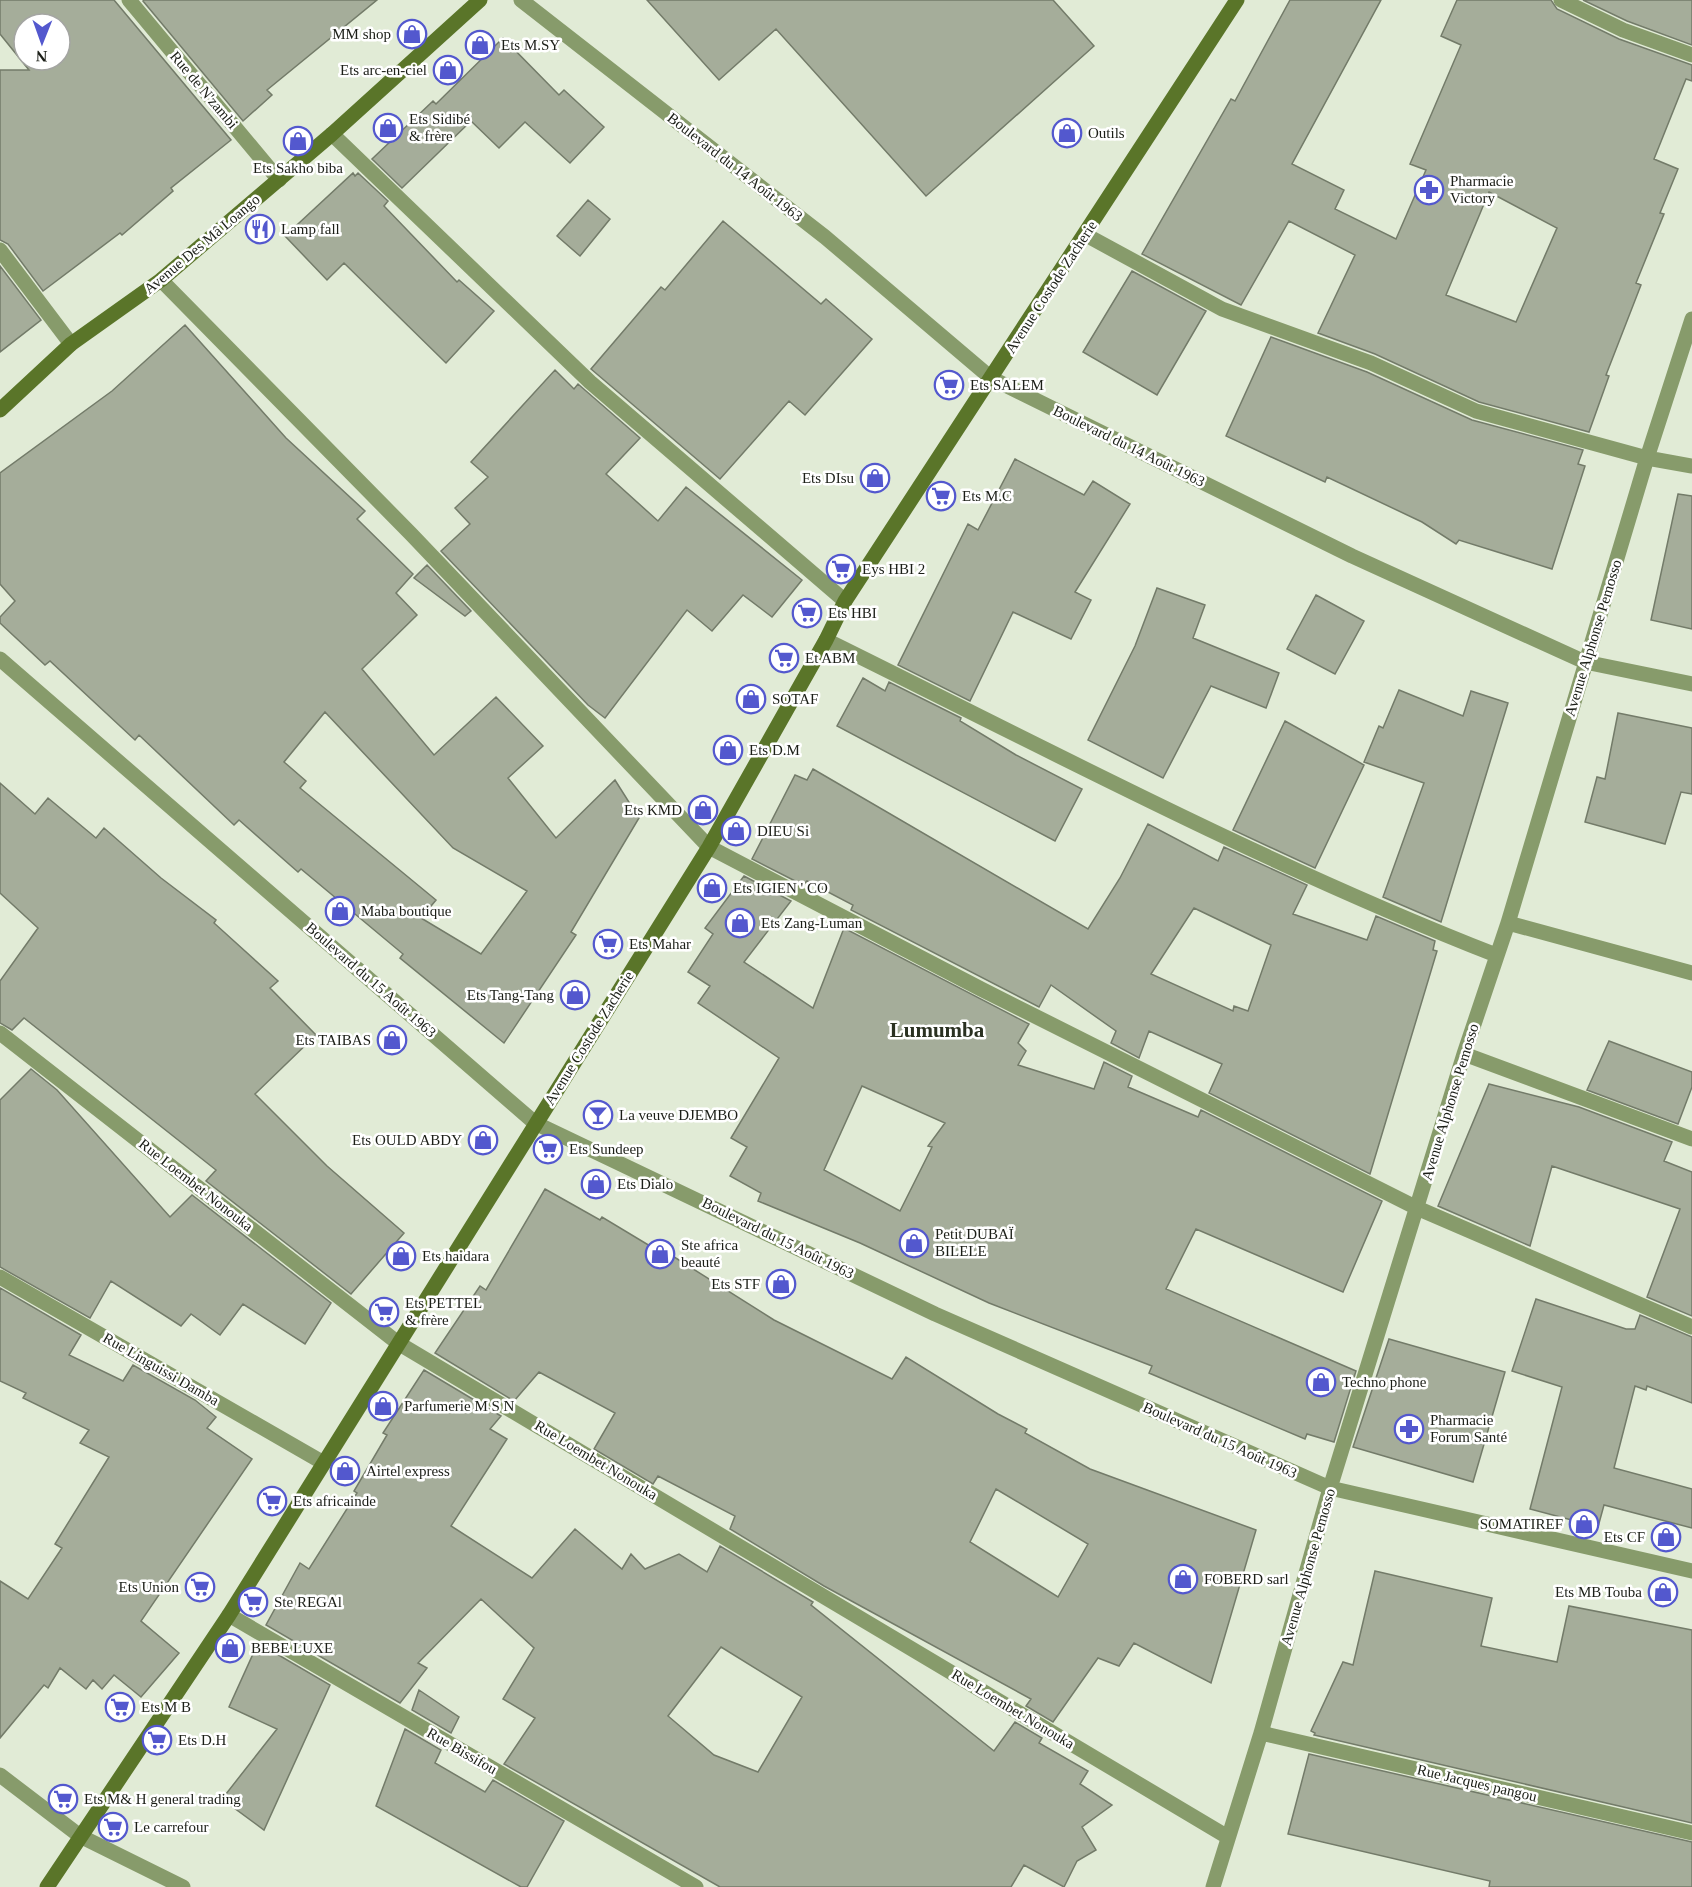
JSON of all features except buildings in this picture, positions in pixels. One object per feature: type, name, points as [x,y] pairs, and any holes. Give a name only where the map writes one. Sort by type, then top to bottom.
[{"type":"street","name":"Rue de N'zambi","points":[[129,0],[279,180]]},
{"type":"street","name":"Avenue Des Mâ Loango","points":[[0,410],[71,344],[161,280],[333,134],[480,0]]},
{"type":"street","name":"Boulevard du 14 Août 1963","points":[[521,0],[825,237],[992,378],[1352,556],[1585,662],[1692,684]]},
{"type":"street","name":"Avenue Costode Zacherie","points":[[47,1887],[229,1615],[322,1462],[709,847],[826,640],[845,601],[1086,235],[1237,0]]},
{"type":"street","points":[[1561,0],[1623,30],[1692,55]]},
{"type":"street","points":[[333,134],[590,382],[845,601]]},
{"type":"street","points":[[1086,235],[1222,309],[1371,363],[1476,411],[1647,458],[1692,466]]},
{"type":"street","points":[[0,250],[71,344]]},
{"type":"street","points":[[161,280],[411,534],[709,847],[981,989],[1418,1208],[1692,1327]]},
{"type":"street","name":"Avenue Alphonse Pemosso","points":[[1212,1887],[1226,1836],[1261,1733],[1330,1488],[1464,1054],[1508,923],[1647,458],[1692,319]]},
{"type":"street","points":[[826,640],[1274,860],[1408,920],[1496,955]]},
{"type":"street","name":"Boulevard du 15 Août 1963","points":[[0,659],[536,1123],[935,1314],[1330,1488],[1692,1571]]},
{"type":"street","points":[[1508,923],[1692,973]]},
{"type":"street","name":"Rue Loembet Nonouka","points":[[0,1033],[398,1343],[1226,1836]]},
{"type":"street","points":[[1464,1054],[1692,1139]]},
{"type":"street","name":"Rue Linguissi Damba","points":[[0,1277],[322,1462]]},
{"type":"street","name":"Rue Bissifou","points":[[229,1615],[696,1887]]},
{"type":"street","name":"Rue Jacques pangou","points":[[1261,1733],[1692,1833]]},
{"type":"street","points":[[0,1775],[80,1836],[183,1887]]},
{"type":"place","name":"MM shop","points":[[412,34]]},
{"type":"place","name":"Ets M.SY","points":[[480,45]]},
{"type":"place","name":"Ets arc-en-ciel","points":[[448,70]]},
{"type":"place","name":"Ets Sidibé & frère","points":[[388,128]]},
{"type":"place","name":"Outils","points":[[1067,133]]},
{"type":"place","name":"Ets Sakho biba","points":[[298,141]]},
{"type":"place","name":"Pharmacie Victory","points":[[1429,190]]},
{"type":"place","name":"Lamp fall","points":[[260,229]]},
{"type":"place","name":"Ets SALEM","points":[[949,385]]},
{"type":"place","name":"Ets DIsu","points":[[875,478]]},
{"type":"place","name":"Ets M.C","points":[[941,496]]},
{"type":"place","name":"Eys HBI 2","points":[[841,569]]},
{"type":"place","name":"Ets HBI","points":[[807,613]]},
{"type":"place","name":"Et ABM","points":[[784,658]]},
{"type":"place","name":"SOTAF","points":[[751,699]]},
{"type":"place","name":"Ets D.M","points":[[728,750]]},
{"type":"place","name":"Ets KMD","points":[[703,810]]},
{"type":"place","name":"DIEU Si","points":[[736,831]]},
{"type":"place","name":"Ets IGIEN ' CO","points":[[712,888]]},
{"type":"place","name":"Maba boutique","points":[[340,911]]},
{"type":"place","name":"Ets Zang-Luman","points":[[740,923]]},
{"type":"place","name":"Ets Mahar","points":[[608,944]]},
{"type":"place","name":"Ets Tang-Tang","points":[[575,995]]},
{"type":"place","name":"Ets TAIBAS","points":[[392,1040]]},
{"type":"place","name":"La veuve DJEMBO","points":[[598,1115]]},
{"type":"place","name":"Ets OULD ABDY","points":[[483,1140]]},
{"type":"place","name":"Ets Sundeep","points":[[548,1149]]},
{"type":"place","name":"Ets Dialo","points":[[596,1184]]},
{"type":"place","name":"Petit DUBAÏ BILELE","points":[[914,1243]]},
{"type":"place","name":"Ste africa beauté","points":[[660,1254]]},
{"type":"place","name":"Ets haidara","points":[[401,1256]]},
{"type":"place","name":"Ets STF","points":[[781,1284]]},
{"type":"place","name":"Ets PETTEL & frère","points":[[384,1312]]},
{"type":"place","name":"Techno phone","points":[[1321,1382]]},
{"type":"place","name":"Parfumerie M S N","points":[[383,1406]]},
{"type":"place","name":"Pharmacie Forum Santé","points":[[1409,1429]]},
{"type":"place","name":"Airtel express","points":[[345,1471]]},
{"type":"place","name":"Ets africainde","points":[[272,1501]]},
{"type":"place","name":"SOMATIREF","points":[[1584,1524]]},
{"type":"place","name":"Ets CF","points":[[1666,1537]]},
{"type":"place","name":"FOBERD sarl","points":[[1183,1579]]},
{"type":"place","name":"Ets Union","points":[[200,1587]]},
{"type":"place","name":"Ets MB Touba","points":[[1663,1592]]},
{"type":"place","name":"Ste REGAl","points":[[253,1602]]},
{"type":"place","name":"BEBE LUXE","points":[[230,1648]]},
{"type":"place","name":"Ets M B","points":[[120,1707]]},
{"type":"place","name":"Ets D.H","points":[[157,1740]]},
{"type":"place","name":"Ets M& H general trading","points":[[63,1799]]},
{"type":"place","name":"Le carrefour","points":[[113,1827]]},
{"type":"district","name":"Lumumba","points":[[937,1030]]}]
